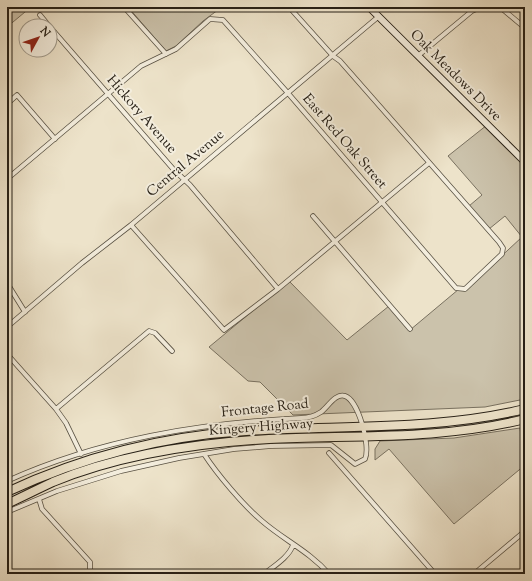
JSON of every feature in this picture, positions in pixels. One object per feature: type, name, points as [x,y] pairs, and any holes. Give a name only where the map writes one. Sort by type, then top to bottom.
[{"type":"highway","name":"Kingery Highway","points":[[7,492],[45,474],[129,449],[166,441],[245,431],[450,423],[495,416],[525,409]]},
{"type":"highway","name":"Kingery Highway","points":[[7,504],[54,482],[108,464],[160,451],[212,444],[262,440],[366,436],[454,430],[525,419]]},
{"type":"street","points":[[7,179],[141,66],[166,54],[124,7]]},
{"type":"street","points":[[130,225],[224,330],[278,289],[429,163],[340,61],[333,56],[289,7]]},
{"type":"street","name":"Oak Meadows Drive","points":[[369,7],[525,162]]},
{"type":"street","points":[[419,55],[472,11],[481,7]]},
{"type":"street","points":[[500,7],[525,28]]},
{"type":"street","name":"Hickory Avenue","points":[[40,15],[43,18]]},
{"type":"street","name":"Central Avenue","points":[[7,327],[287,92],[301,83],[378,17]]},
{"type":"street","name":"East Red Oak Street","points":[[166,54],[176,49],[210,19],[223,20],[456,288],[465,288],[502,254],[503,248],[429,163]]},
{"type":"street","name":"Hickory Avenue","points":[[58,35],[278,289]]},
{"type":"street","points":[[7,104],[17,95],[55,139]]},
{"type":"street","points":[[313,216],[410,329]]},
{"type":"street","points":[[7,283],[25,312]]},
{"type":"street","points":[[56,409],[149,331],[155,333],[172,351]]},
{"type":"street","points":[[7,354],[56,409],[66,423],[81,454]]},
{"type":"street","name":"Frontage Road","points":[[7,481],[81,454],[160,432],[229,423],[308,418],[321,412],[334,399],[341,395],[352,401],[366,436],[366,455],[362,462],[355,464],[331,445],[271,446],[204,454],[121,471],[57,491],[7,512]]},
{"type":"street","points":[[329,453],[435,574]]},
{"type":"street","points":[[204,454],[214,469],[258,518],[292,544],[307,553],[329,574]]},
{"type":"street","points":[[39,499],[42,509],[90,562],[90,572]]},
{"type":"street","points":[[474,574],[525,531]]},
{"type":"street","points":[[264,574],[286,556],[291,550],[292,544]]},
{"type":"shaded area","points":[[7,7],[31,7],[7,27]]},
{"type":"shaded area","points":[[128,7],[222,7],[203,21],[176,46],[166,51]]},
{"type":"shaded area","points":[[487,125],[525,165],[525,399],[485,407],[293,415],[260,382],[248,381],[209,347],[289,281],[347,340],[389,306],[410,330],[459,289],[466,289],[522,237],[505,216],[489,229],[469,206],[482,195],[448,156]]},
{"type":"shaded area","points":[[520,428],[525,465],[454,524],[389,449],[375,460],[375,449],[380,441],[454,438]]}]
